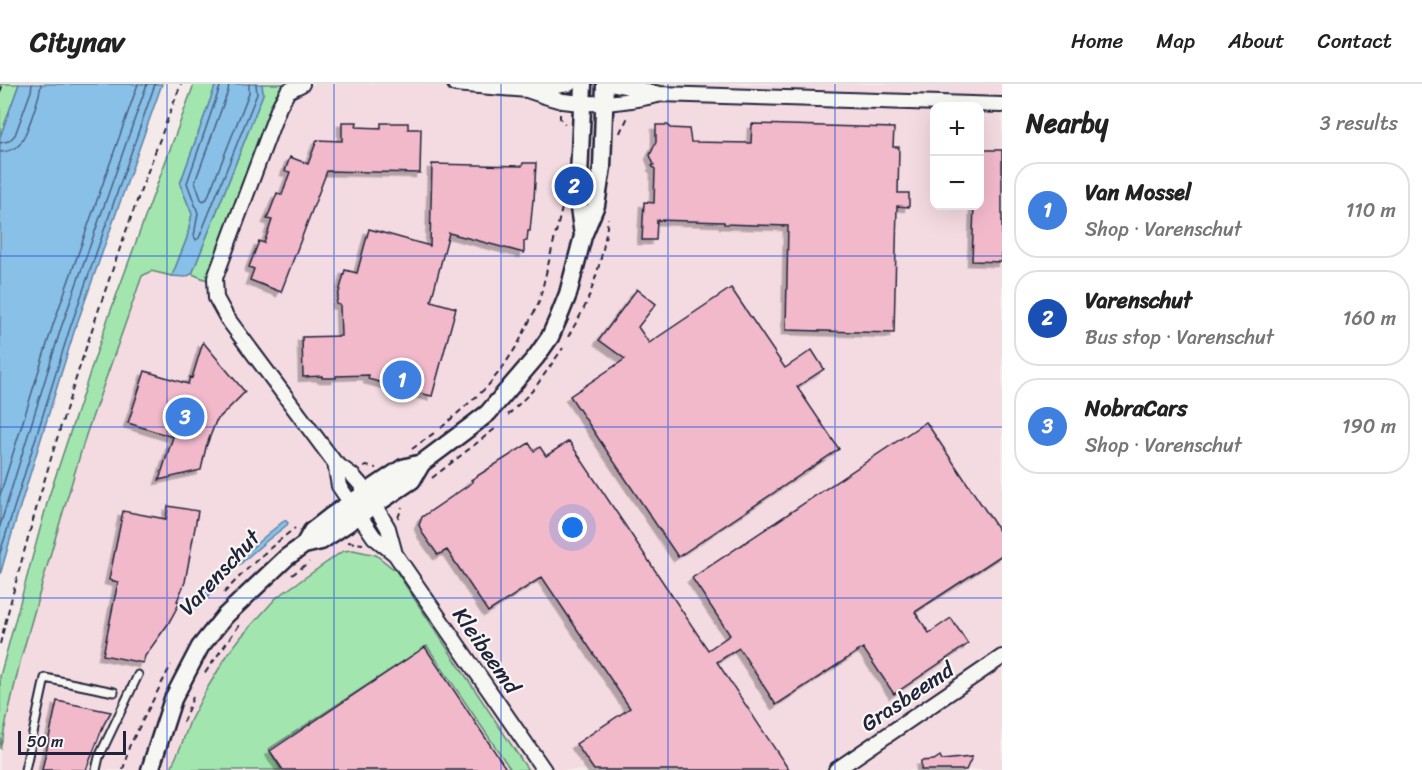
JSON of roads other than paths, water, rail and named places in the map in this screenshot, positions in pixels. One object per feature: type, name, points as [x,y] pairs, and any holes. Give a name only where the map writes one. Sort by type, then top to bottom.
[{"type":"street","points":[[300,84],[288,92],[279,107],[215,278],[216,298],[227,318],[335,463],[353,476],[371,498]]},
{"type":"street","points":[[455,84],[527,90],[569,84]]},
{"type":"street","name":"Varenschut","points":[[583,236],[578,201],[584,84]]},
{"type":"street","name":"Varenschut","points":[[150,770],[173,699],[200,647],[225,616],[287,557],[304,545],[312,531],[356,509],[403,468],[422,463],[488,413],[550,337],[568,294],[583,236],[596,205],[602,167],[605,84]]},
{"type":"street","points":[[615,84],[660,94],[1002,105]]},
{"type":"street","points":[[527,90],[561,101],[583,103],[629,102],[660,94]]},
{"type":"street","points":[[335,463],[339,486],[356,509]]},
{"type":"street","name":"Kleibeemd","points":[[371,498],[388,528],[395,554]]},
{"type":"street","name":"Kleibeemd","points":[[356,509],[374,537],[395,554],[544,770]]},
{"type":"street","name":"Grasbeemd","points":[[836,770],[1002,657]]},
{"type":"lane","points":[[96,770],[99,757],[138,675]]},
{"type":"lane","points":[[25,770],[45,678],[114,692]]},
{"type":"water","points":[[19,84],[162,84],[74,332],[0,575],[0,137]]},
{"type":"water","points":[[216,84],[262,84],[263,94],[192,274],[185,277],[172,276],[187,238],[192,214],[180,184]]},
{"type":"water","points":[[285,520],[287,525],[240,564],[197,609],[194,606],[237,561]]},
{"type":"place","name":"Varenschut","points":[[574,186]]},
{"type":"place","name":"Van Mossel","points":[[402,380]]},
{"type":"place","name":"NobraCars","points":[[185,417]]}]
